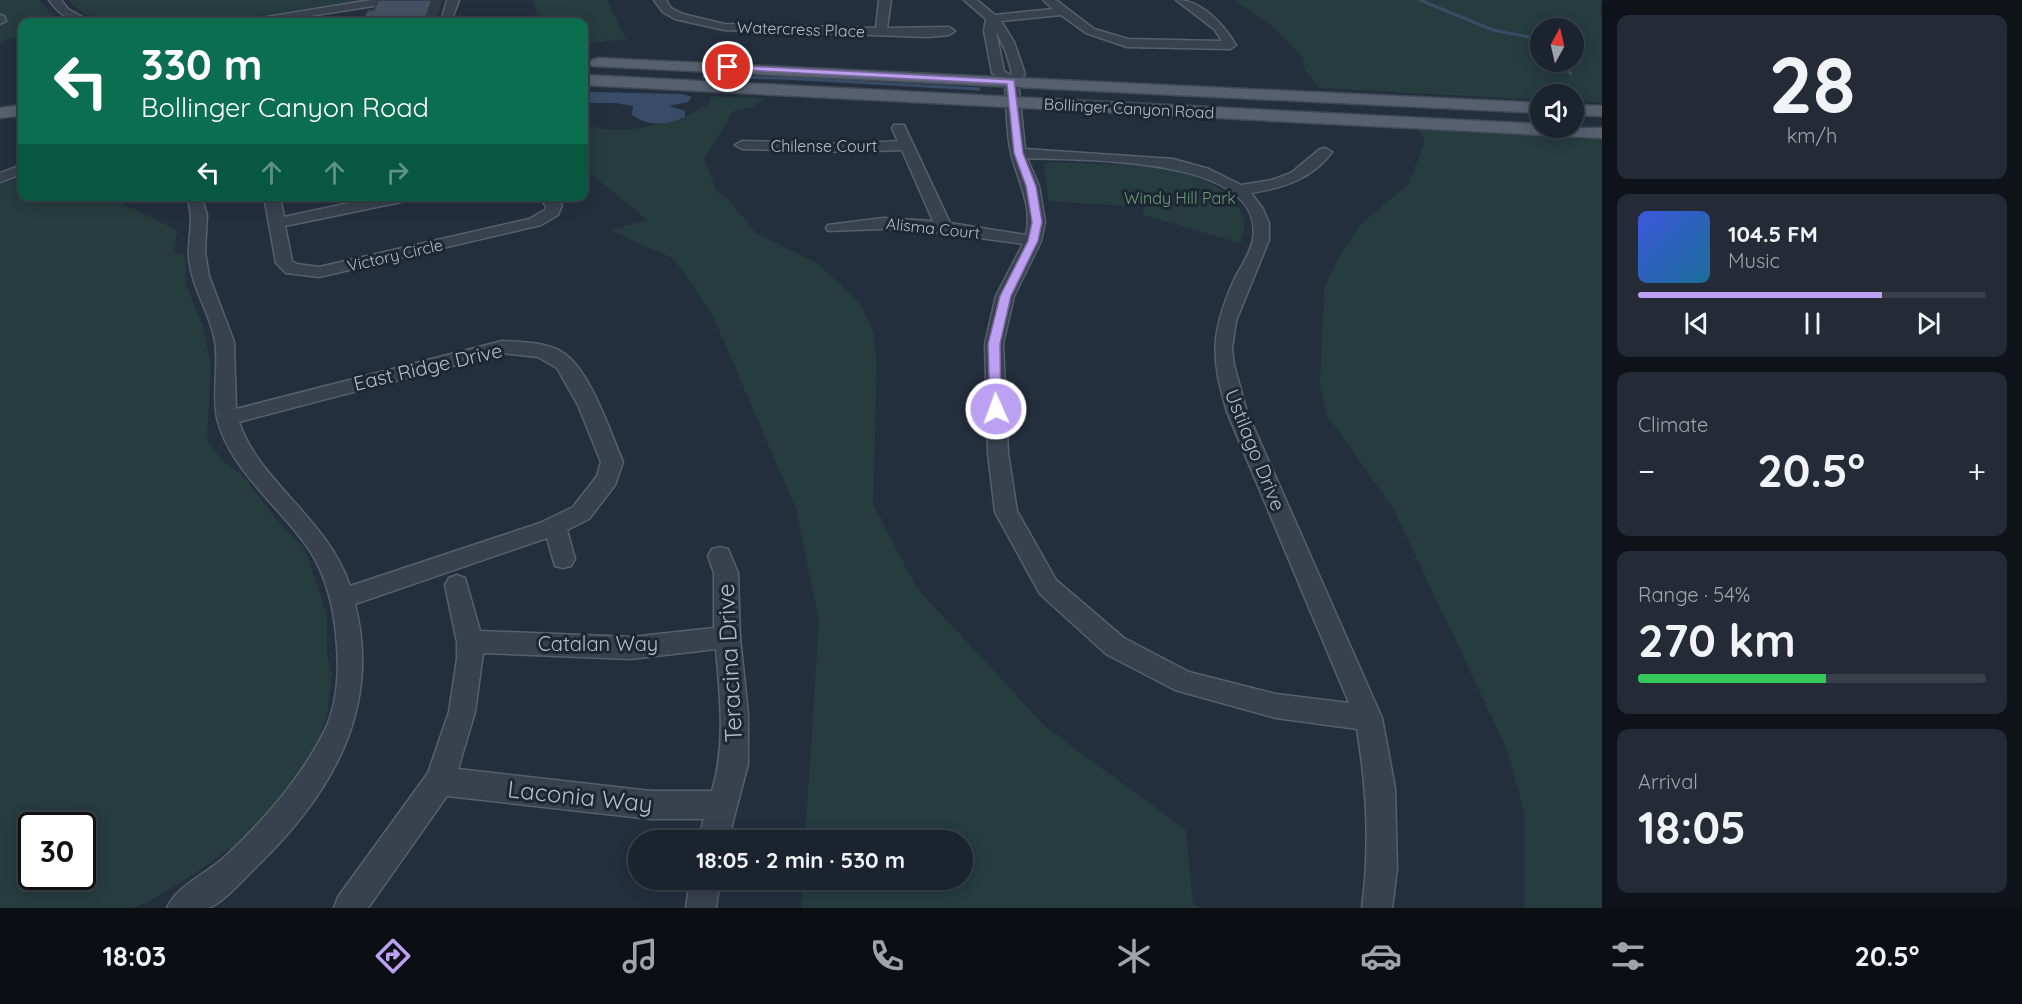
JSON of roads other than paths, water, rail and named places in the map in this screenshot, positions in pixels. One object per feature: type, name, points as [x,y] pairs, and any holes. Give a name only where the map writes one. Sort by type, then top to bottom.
[{"type":"main road","name":"Bollinger Canyon Road","points":[[588,63],[681,65],[1011,92],[1602,133]]},
{"type":"main road","name":"Bollinger Canyon Road","points":[[588,80],[1530,108]]},
{"type":"main road","points":[[0,104],[18,102]]},
{"type":"main road","points":[[1584,110],[1602,111]]},
{"type":"main road","points":[[0,113],[18,111]]},
{"type":"street","points":[[55,0],[64,11],[77,18]]},
{"type":"street","points":[[279,18],[392,0]]},
{"type":"street","points":[[447,18],[453,0]]},
{"type":"street","name":"Watercress Place","points":[[660,0],[667,10],[679,17],[724,27],[881,32],[949,31]]},
{"type":"street","points":[[881,32],[885,0]]},
{"type":"street","points":[[970,0],[1004,32],[1013,48],[1019,75],[1011,92]]},
{"type":"street","points":[[1049,0],[1090,31],[1127,43],[1230,45],[1218,27],[1182,0]]},
{"type":"street","points":[[991,20],[1063,11]]},
{"type":"street","points":[[991,20],[990,31],[998,73],[1011,92],[1018,153],[1031,186],[1037,222],[1033,241],[1005,296],[994,344],[998,453],[1006,512],[1048,587],[1115,646],[1184,682],[1276,706],[1369,718],[1381,788],[1382,869],[1377,908]]},
{"type":"street","points":[[899,128],[944,227]]},
{"type":"street","name":"Chilense Court","points":[[742,145],[849,147],[906,145]]},
{"type":"street","points":[[1239,190],[1290,181],[1305,172],[1325,152]]},
{"type":"street","name":"Ustilago Drive","points":[[1018,153],[1173,163],[1209,172],[1239,190],[1260,217],[1263,229],[1261,240],[1229,317],[1223,348],[1226,376],[1237,412],[1369,718]]},
{"type":"street","points":[[1,177],[18,171]]},
{"type":"street","points":[[182,908],[198,898],[249,855],[294,804],[326,757],[346,706],[352,657],[341,599],[328,560],[235,442],[227,418],[222,332],[200,280],[196,251],[199,226],[196,201]]},
{"type":"street","name":"Victory Circle","points":[[273,201],[284,263],[292,269],[319,272],[487,235],[535,222],[552,212],[554,205],[550,201]]},
{"type":"street","points":[[277,223],[382,201]]},
{"type":"street","name":"Alisma Court","points":[[834,228],[855,223],[887,222],[944,227],[1033,241]]},
{"type":"street","name":"East Ridge Drive","points":[[227,418],[502,347],[527,348],[556,357],[569,369],[612,462],[607,478],[581,513],[555,525],[341,599]]},
{"type":"street","points":[[555,525],[563,559]]},
{"type":"street","name":"Teracina Drive","points":[[715,830],[734,764],[735,714],[727,637],[726,573],[720,556]]},
{"type":"street","points":[[348,908],[440,781],[462,712],[470,659],[470,642],[458,585]]},
{"type":"street","name":"Catalan Way","points":[[470,642],[631,648],[727,637]]},
{"type":"street","name":"Laconia Way","points":[[440,781],[651,806],[721,806]]},
{"type":"street","points":[[701,908],[703,890]]},
{"type":"water","points":[[588,92],[682,94],[692,97],[688,102],[669,106],[685,111],[685,117],[658,124],[645,122],[632,115],[633,106],[616,103],[588,103]]},
{"type":"waterway","points":[[1420,0],[1493,30],[1530,37]]},
{"type":"waterway","points":[[703,77],[783,78],[979,89]]},
{"type":"park label","name":"Windy Hill Park","points":[[1180,198]]}]
